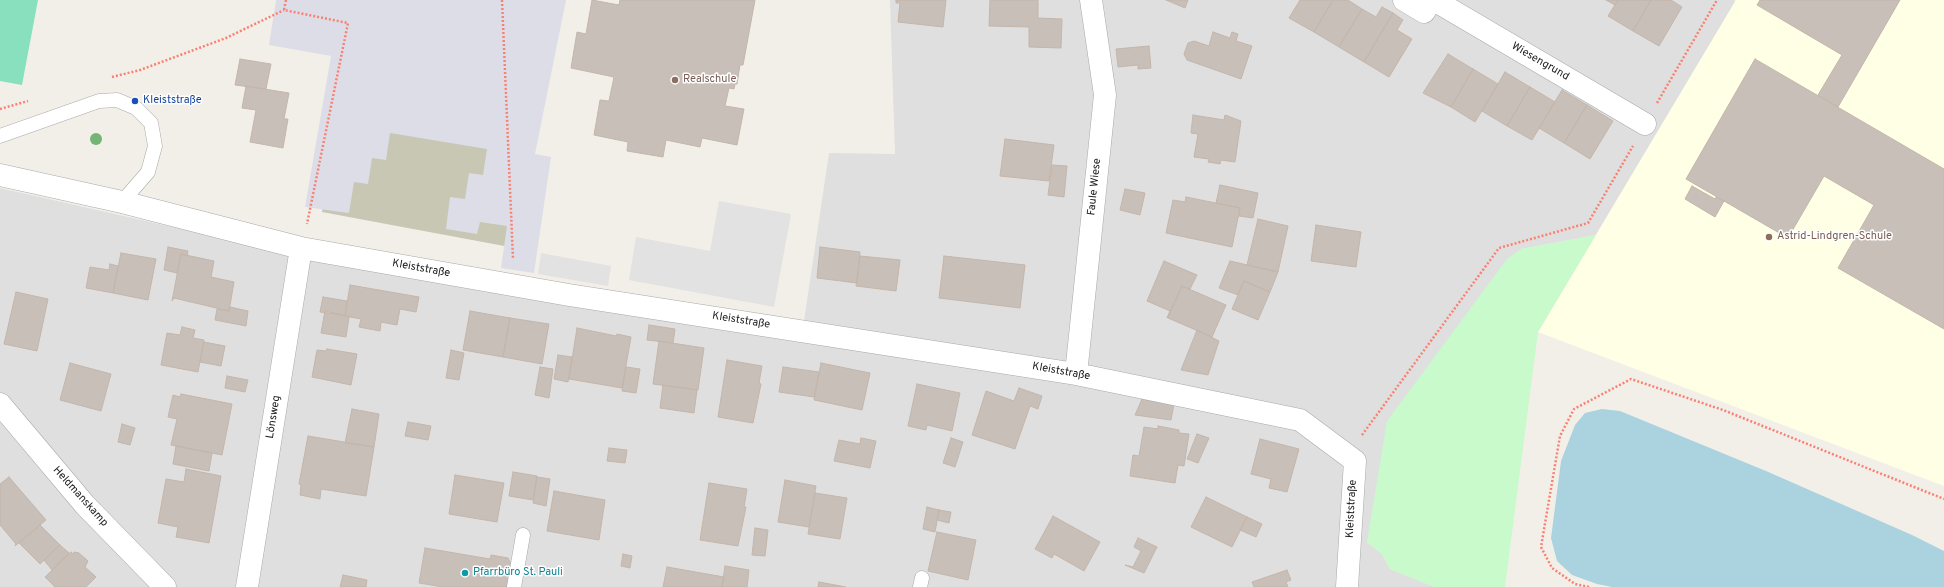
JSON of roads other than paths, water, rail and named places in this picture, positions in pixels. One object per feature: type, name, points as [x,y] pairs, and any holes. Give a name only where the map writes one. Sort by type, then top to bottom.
[{"type":"street","name":"Faule Wiese","points":[[1076,374],[1105,95],[1091,0]]},
{"type":"street","name":"Wiesengrund","points":[[1404,0],[1424,12],[1433,0],[1645,124]]},
{"type":"street","name":"Kleiststraße","points":[[0,175],[122,202],[301,248],[569,295],[1076,374],[1300,420],[1354,461],[1348,583]]},
{"type":"street","name":"Lönsweg","points":[[247,587],[301,248]]},
{"type":"street","name":"Heldmanskamp","points":[[0,404],[84,505],[165,587]]},
{"type":"lane","points":[[0,136],[99,101],[117,100],[136,108],[151,124],[155,146],[148,172],[122,202]]},
{"type":"lane","points":[[514,587],[523,535]]},
{"type":"water","points":[[1602,409],[1620,411],[1766,471],[1912,535],[1944,551],[1944,587],[1612,587],[1597,584],[1572,575],[1557,561],[1551,538],[1561,461],[1575,425],[1585,413]]},
{"type":"place","name":"Realschule","points":[[675,80]]},
{"type":"place","name":"Kleiststraße","points":[[135,101]]},
{"type":"place","name":"Astrid-Lindgren-Schule","points":[[1769,237]]},
{"type":"place","name":"Pfarrbüro St. Pauli","points":[[465,573]]}]
